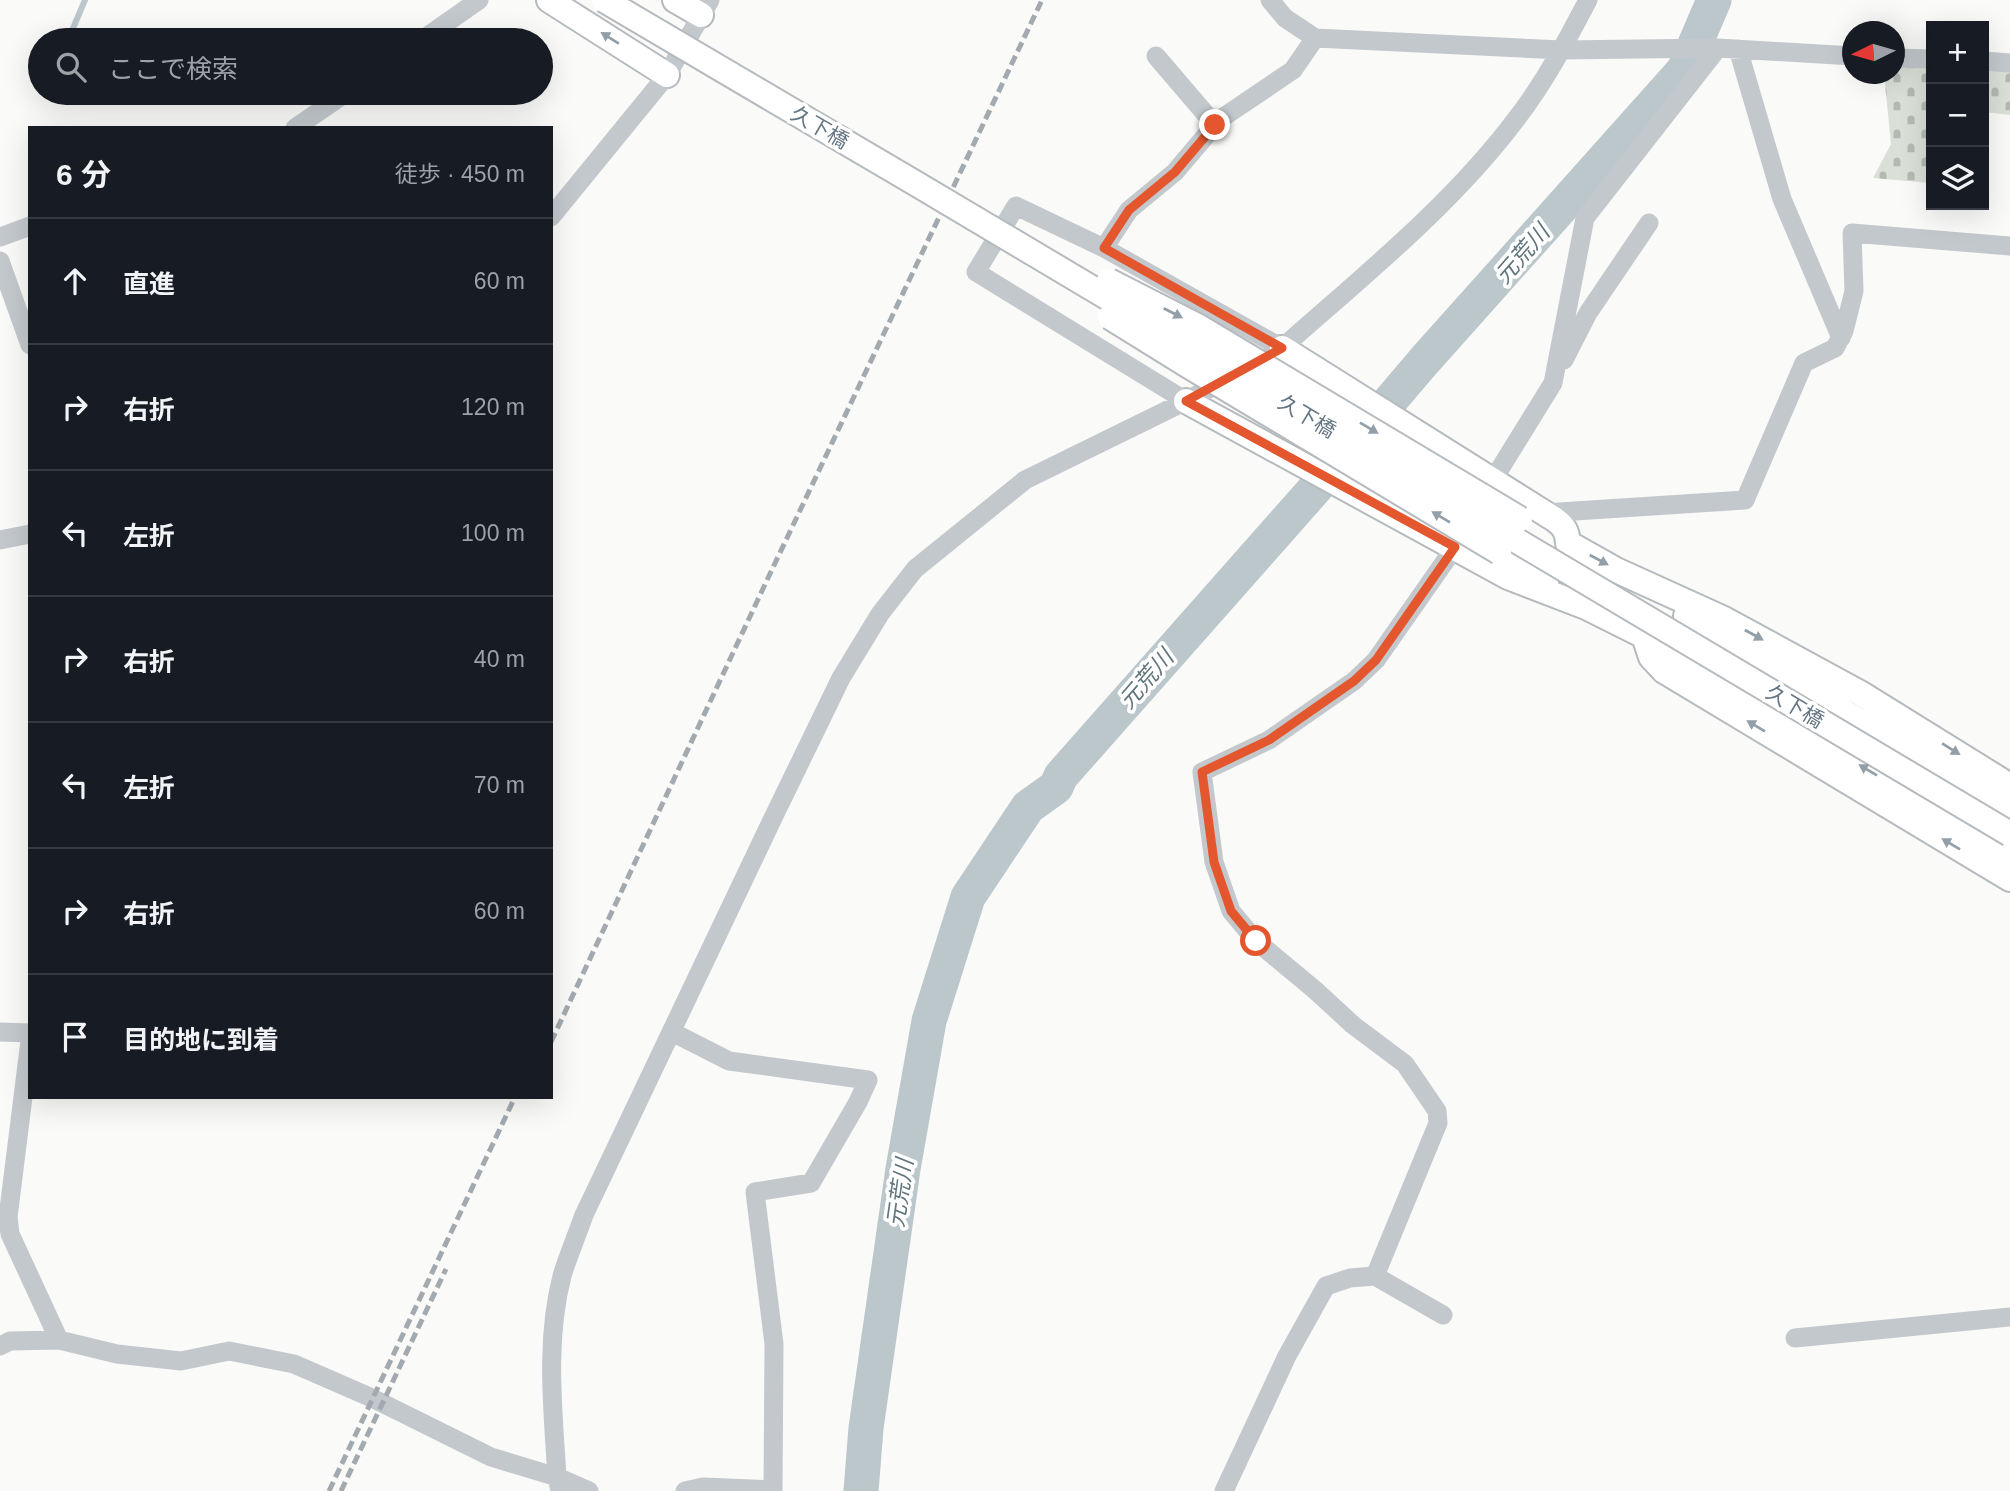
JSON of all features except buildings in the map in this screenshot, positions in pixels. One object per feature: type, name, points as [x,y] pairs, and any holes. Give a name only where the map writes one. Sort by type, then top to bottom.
[{"type":"main road","points":[[549,0],[667,75]]},
{"type":"main road","name":"久下橋","points":[[604,0],[2010,834]]},
{"type":"main road","points":[[675,0],[706,8]]},
{"type":"main road","points":[[915,183],[1199,327],[1532,516]]},
{"type":"main road","points":[[915,183],[1143,339],[1499,552],[1533,573],[1563,597]]},
{"type":"main road","points":[[1282,348],[1493,480],[1532,516],[1568,543],[1648,585],[1724,619],[1860,693],[2010,786]]},
{"type":"main road","points":[[1186,401],[1508,578],[1563,597],[1644,636],[2010,856]]},
{"type":"main road","points":[[1648,585],[1679,611],[1709,630],[2010,812]]},
{"type":"main road","points":[[1644,636],[1651,657],[1664,671],[2010,879]]},
{"type":"street","points":[[439,28],[479,0]]},
{"type":"street","points":[[1270,0],[1285,18],[1315,38],[1561,50],[1728,48],[1842,55]]},
{"type":"street","points":[[559,1484],[550,1375],[555,1318],[562,1277],[584,1215],[841,678],[880,614],[915,569],[1025,480],[1186,401],[1282,348],[1370,271],[1455,191],[1517,118],[1561,50],[1588,0]]},
{"type":"street","points":[[553,216],[667,75],[706,8]]},
{"type":"street","points":[[1104,248],[1129,210],[1175,172],[1219,120],[1293,71],[1315,38]]},
{"type":"street","points":[[1728,48],[1782,199],[1840,338]]},
{"type":"street","points":[[1553,383],[1585,218],[1728,48]]},
{"type":"street","points":[[1156,56],[1215,125]]},
{"type":"street","points":[[1905,58],[1926,59]]},
{"type":"street","points":[[1989,61],[2010,63]]},
{"type":"street","points":[[298,126],[329,105]]},
{"type":"street","points":[[1186,401],[976,272],[1016,206],[1104,248],[1282,348]]},
{"type":"street","points":[[1493,480],[1553,383],[1588,313],[1649,223]]},
{"type":"street","points":[[0,237],[28,227]]},
{"type":"street","points":[[1532,516],[1745,500],[1804,363],[1835,348],[1844,331],[1854,291],[1852,233],[2010,246]]},
{"type":"street","points":[[0,261],[28,339]]},
{"type":"street","points":[[0,540],[28,534]]},
{"type":"street","points":[[1375,1276],[1438,1123],[1437,1111],[1405,1064],[1353,1025],[1256,941],[1231,911],[1214,862],[1202,772],[1269,740],[1354,681],[1376,660],[1455,547]]},
{"type":"street","points":[[0,1032],[28,1033]]},
{"type":"street","points":[[672,1032],[729,1061],[868,1080],[811,1183],[755,1192],[775,1344],[773,1491],[703,1487],[685,1491]]},
{"type":"street","points":[[28,1057],[8,1217],[10,1234],[59,1340]]},
{"type":"street","points":[[1228,1490],[1287,1356],[1326,1286],[1350,1278],[1375,1276],[1443,1315]]},
{"type":"street","points":[[1795,1338],[2010,1317]]},
{"type":"street","points":[[0,1346],[10,1341],[59,1340],[117,1353],[181,1361],[229,1351],[294,1364],[372,1398],[491,1457],[559,1484],[589,1491]]},
{"type":"green space","points":[[1905,66],[1926,67],[1926,183],[1873,178],[1891,144],[1885,84],[1905,84]]},
{"type":"green space","points":[[1989,68],[2010,69],[2010,115],[1989,113]]},
{"type":"waterway","points":[[73,28],[85,0]]},
{"type":"waterway","name":"元荒川","points":[[861,1491],[866,1428],[903,1169],[929,1021],[968,897],[1028,807],[1056,787],[1061,776],[1424,361],[1684,70],[1714,0]]},
{"type":"railway","points":[[553,1038],[1042,0]]},
{"type":"railway","points":[[329,1491],[514,1099]]},
{"type":"railway","points":[[341,1491],[446,1269]]},
{"type":"route","points":[[1215,125],[1175,172],[1129,210],[1104,248],[1282,348],[1186,401],[1455,547],[1376,660],[1354,681],[1269,740],[1202,772],[1214,862],[1231,911],[1256,941]]}]
